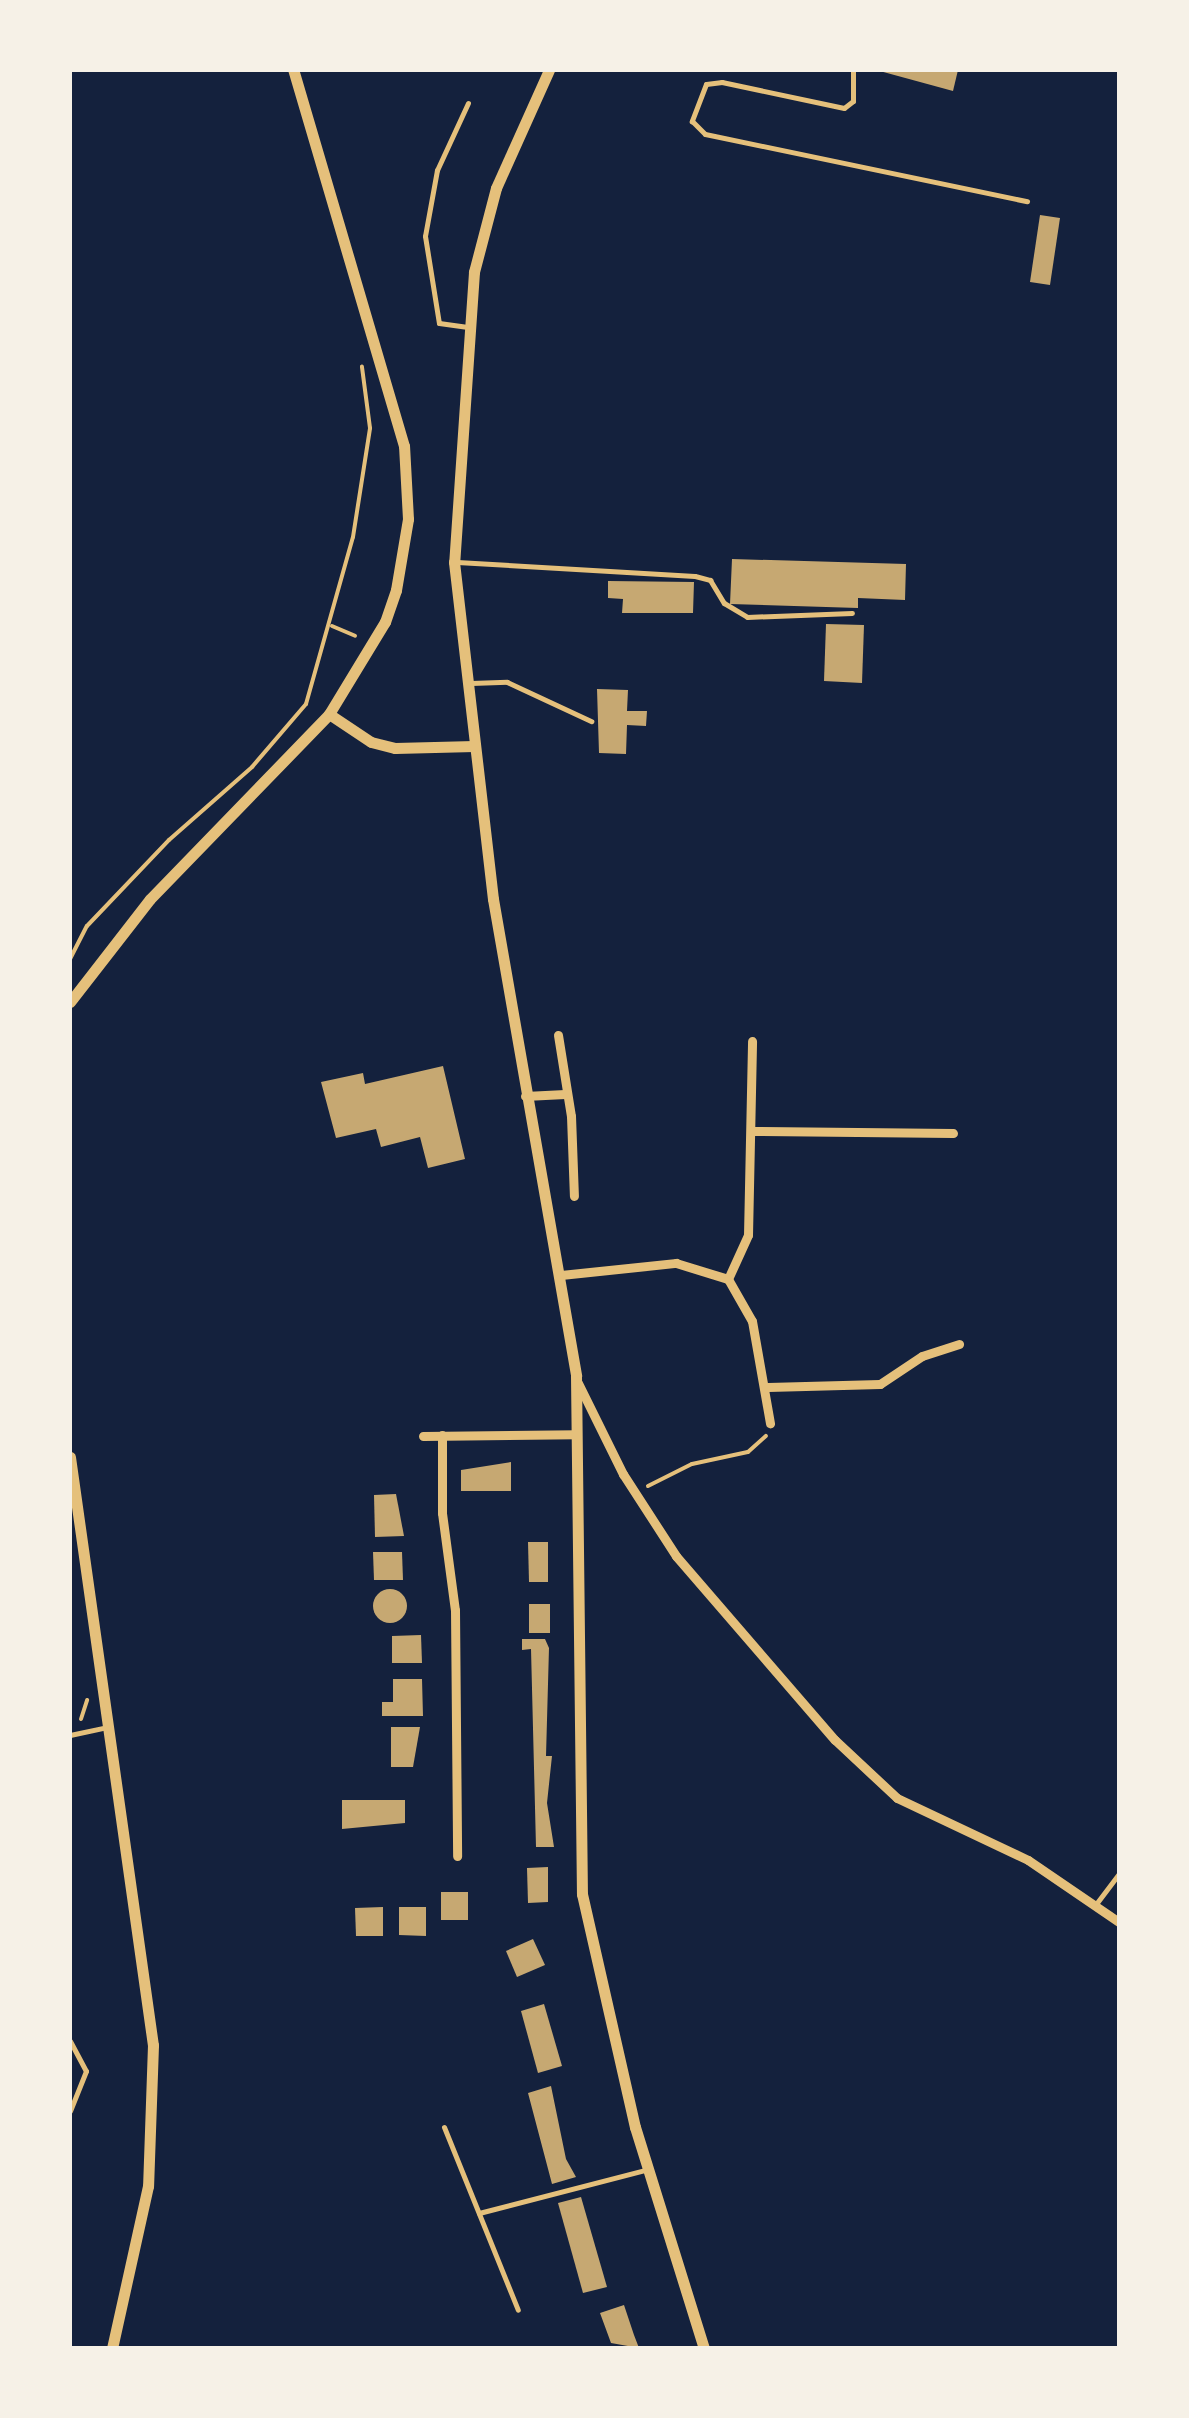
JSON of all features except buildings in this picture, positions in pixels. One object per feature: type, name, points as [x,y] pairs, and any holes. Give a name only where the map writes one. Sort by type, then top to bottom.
[{"type":"street","points":[[70,1002],[150,899],[329,714],[373,643],[404,554],[404,446],[293,70]]},
{"type":"street","points":[[549,70],[496,188],[468,327],[454,562],[474,746],[525,1096],[562,1274],[576,1376],[582,1894],[647,2169],[704,2348]]},
{"type":"street","points":[[329,714],[371,742],[396,748],[474,746]]},
{"type":"street","points":[[558,1035],[574,1196]]},
{"type":"street","points":[[728,1279],[748,1235],[752,1042]]},
{"type":"street","points":[[525,1096],[565,1094]]},
{"type":"street","points":[[752,1131],[953,1133]]},
{"type":"street","points":[[562,1274],[676,1263],[728,1279],[749,1310],[768,1387],[770,1423]]},
{"type":"street","points":[[768,1387],[880,1384],[922,1356],[959,1344]]},
{"type":"street","points":[[576,1376],[635,1493],[744,1640],[897,1798],[1028,1860],[1119,1922]]},
{"type":"street","points":[[424,1436],[576,1434]]},
{"type":"street","points":[[442,1435],[442,1513],[455,1610],[457,1856]]},
{"type":"street","points":[[70,1457],[149,1990],[153,2126],[137,2255],[112,2348]]},
{"type":"lane","points":[[722,82],[726,70]]},
{"type":"lane","points":[[852,70],[853,101],[844,108],[722,82],[706,84],[692,121],[705,134],[1027,201]]},
{"type":"lane","points":[[468,103],[437,170],[424,236],[439,324],[468,327]]},
{"type":"lane","points":[[454,562],[695,576],[710,580],[724,603],[747,618],[852,613]]},
{"type":"lane","points":[[468,684],[507,682],[591,722]]},
{"type":"lane","points":[[70,1734],[111,1726]]},
{"type":"lane","points":[[1096,1904],[1119,1874]]},
{"type":"lane","points":[[70,2041],[86,2071],[85,2086],[70,2110]]},
{"type":"lane","points":[[444,2127],[518,2310]]},
{"type":"lane","points":[[479,2213],[647,2169]]},
{"type":"path","points":[[70,959],[88,926],[168,840],[252,767],[306,704],[332,626],[370,428],[361,363]]},
{"type":"path","points":[[332,626],[373,643]]},
{"type":"path","points":[[635,1493],[692,1464],[748,1452],[770,1423]]}]
